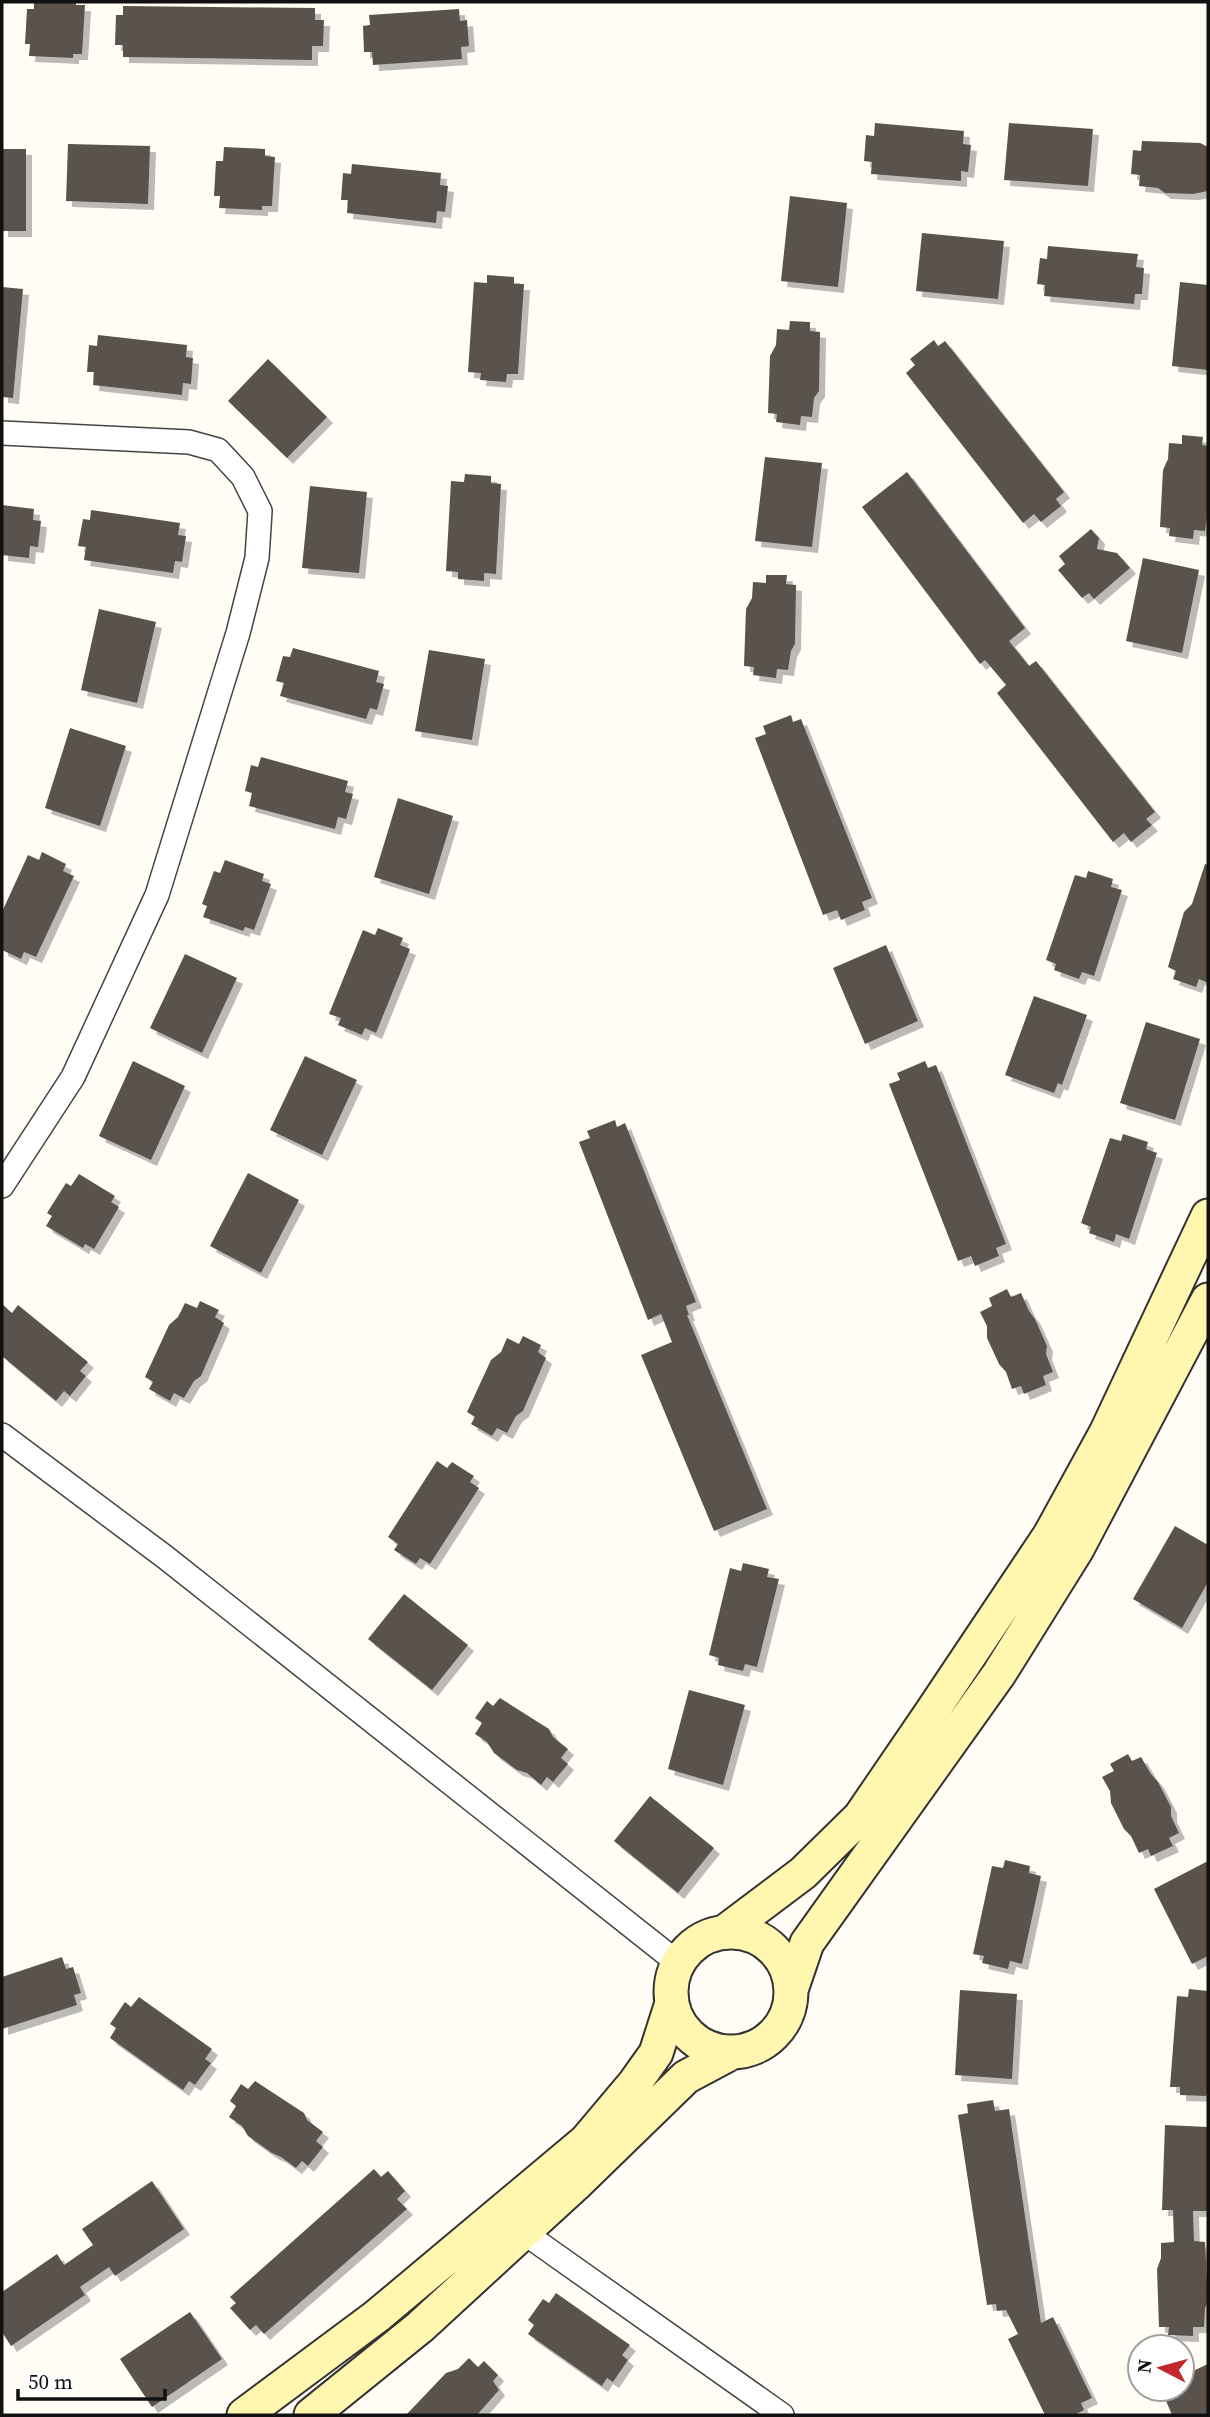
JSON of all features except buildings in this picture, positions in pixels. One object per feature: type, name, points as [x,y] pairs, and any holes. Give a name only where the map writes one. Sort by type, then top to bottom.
[{"type":"street","points":[[2,433],[190,442],[218,450],[243,477],[260,511],[257,558],[238,632],[157,895],[73,1077],[2,1186]]},
{"type":"street","points":[[726,1931],[803,1874],[860,1817],[1050,1535],[1106,1433],[1208,1216]]},
{"type":"street","points":[[311,2415],[421,2327],[686,2077],[731,2053],[751,2049],[769,2039],[783,2024],[807,1943],[999,1674],[1077,1549],[1208,1300]]},
{"type":"street","points":[[2,1435],[165,1557],[678,1963]]},
{"type":"street","points":[[244,2415],[377,2316],[586,2141],[656,2053],[672,2003],[672,1982],[678,1963],[691,1946],[707,1936],[726,1931],[745,1933],[762,1940],[777,1952],[787,1968],[792,1987]]},
{"type":"street","points":[[672,2003],[679,2023],[692,2038],[710,2049],[731,2053]]},
{"type":"street","points":[[523,2232],[782,2415]]}]
